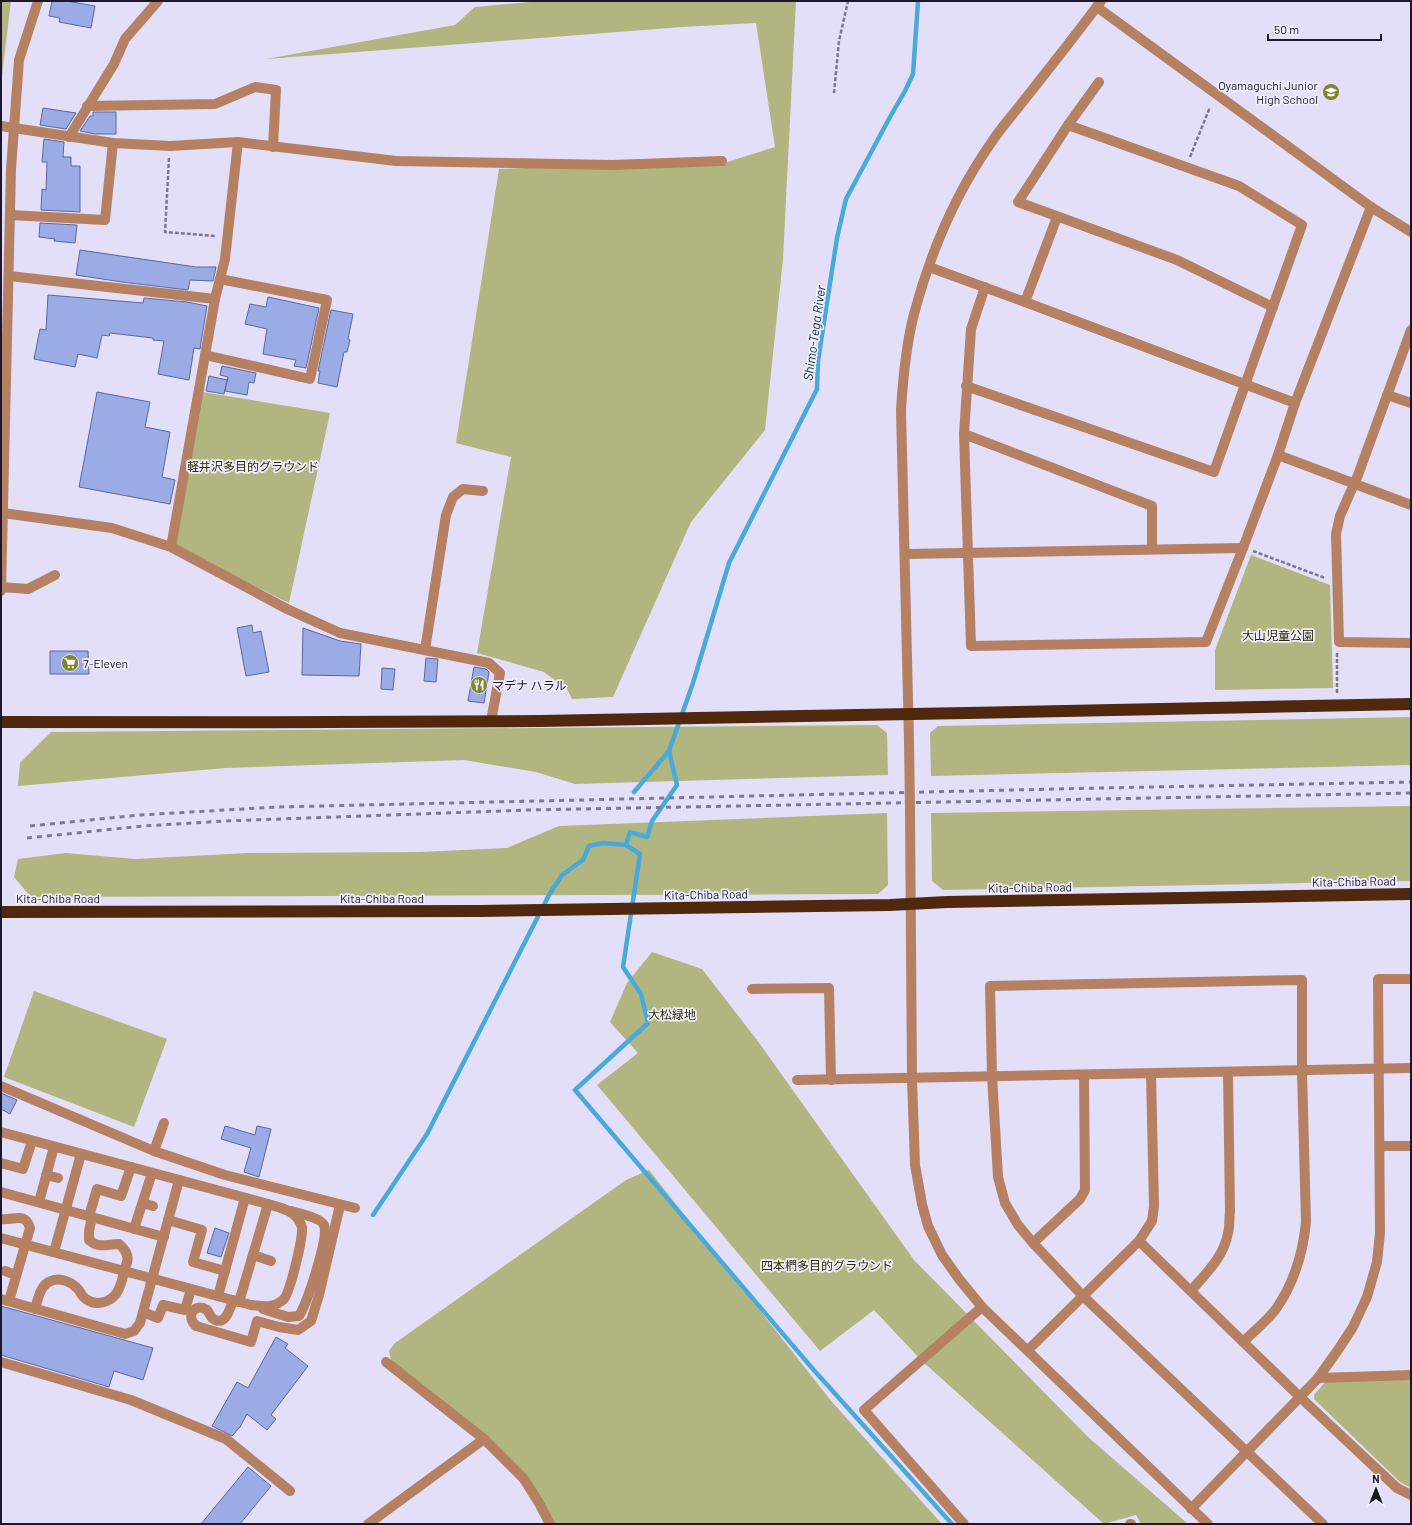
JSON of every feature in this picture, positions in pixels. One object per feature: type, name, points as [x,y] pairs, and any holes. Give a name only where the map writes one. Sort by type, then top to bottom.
[{"type":"highway","points":[[1,722],[541,721],[811,717],[1411,704]]},
{"type":"highway","name":"Kita-Chiba Road","points":[[1,912],[479,912],[1411,894]]},
{"type":"street","points":[[1,591],[4,304],[9,276],[10,215],[6,187],[14,128],[19,60],[38,1]]},
{"type":"street","points":[[68,137],[114,64],[126,39],[158,1]]},
{"type":"street","points":[[1208,1524],[982,1307],[942,1255],[928,1226],[922,1204],[915,1165],[912,1079],[910,740],[901,410],[907,344],[914,314],[929,267],[965,185],[991,142],[1099,4],[1371,207],[1411,232]]},
{"type":"street","points":[[1099,82],[1068,125],[1018,202],[1177,260],[1273,307]]},
{"type":"street","points":[[87,106],[215,104],[255,87],[276,90],[273,147]]},
{"type":"street","points":[[966,386],[1214,472],[1302,225],[1239,186],[1068,125]]},
{"type":"street","points":[[1,126],[113,143],[170,146],[238,142],[396,161],[612,165],[722,161]]},
{"type":"street","points":[[170,547],[215,299],[225,259],[238,142]]},
{"type":"street","points":[[10,215],[105,220],[113,143]]},
{"type":"street","points":[[985,287],[971,329],[964,434],[971,646],[1206,642],[1247,549],[1295,403],[1371,207]]},
{"type":"street","points":[[1025,302],[1057,216]]},
{"type":"street","points":[[929,267],[1295,403]]},
{"type":"street","points":[[9,276],[215,299]]},
{"type":"street","points":[[205,355],[310,379],[327,300],[220,279]]},
{"type":"street","points":[[1411,330],[1355,483],[1340,516],[1336,534],[1339,642],[1411,643]]},
{"type":"street","points":[[1387,394],[1411,403]]},
{"type":"street","points":[[964,434],[1152,506],[1152,549]]},
{"type":"street","points":[[1278,455],[1411,505]]},
{"type":"street","points":[[425,650],[446,515],[453,497],[463,489],[483,491]]},
{"type":"street","points":[[3,514],[112,528],[170,547],[287,609],[340,633],[489,663],[500,673],[491,721]]},
{"type":"street","points":[[905,554],[1152,549],[1247,549]]},
{"type":"street","points":[[1,587],[28,589],[55,575]]},
{"type":"street","points":[[1191,1509],[1318,1378],[1353,1326],[1367,1297],[1377,1262],[1380,1233],[1378,979],[1411,979]]},
{"type":"street","points":[[1243,1342],[1275,1310],[1288,1290],[1304,1245],[1306,1222],[1302,1071],[1302,980],[990,986],[992,1076],[998,1178],[1005,1203],[1018,1225],[1083,1296],[1323,1524]]},
{"type":"street","points":[[752,989],[829,988],[831,1080]]},
{"type":"street","points":[[797,1080],[912,1079],[992,1076],[1411,1068]]},
{"type":"street","points":[[1191,1291],[1215,1264],[1223,1250],[1228,1234],[1230,1211],[1228,1072]]},
{"type":"street","points":[[1028,1350],[1139,1241],[1152,1221],[1154,1206],[1151,1074]]},
{"type":"street","points":[[1033,1243],[1080,1199],[1085,1190],[1084,1075]]},
{"type":"street","points":[[1,1086],[154,1151],[225,1175],[354,1208]]},
{"type":"street","points":[[154,1151],[164,1123]]},
{"type":"street","points":[[1,1132],[268,1204],[321,1220],[324,1225],[324,1236],[316,1271],[305,1306],[299,1316],[288,1318],[251,1305],[1,1238]]},
{"type":"street","points":[[1,1163],[23,1169],[32,1141]]},
{"type":"street","points":[[1380,1146],[1411,1146]]},
{"type":"street","points":[[39,1202],[54,1147]]},
{"type":"street","points":[[54,1252],[81,1154]]},
{"type":"street","points":[[34,1309],[42,1288],[51,1280],[57,1279],[71,1283],[86,1300],[93,1303],[101,1303],[109,1300],[116,1294],[128,1262],[127,1254],[119,1244],[96,1246],[89,1240],[89,1231],[97,1189],[121,1196],[131,1167]]},
{"type":"street","points":[[134,1229],[152,1173]]},
{"type":"street","points":[[46,1175],[58,1178]]},
{"type":"street","points":[[1,1219],[24,1219],[30,1228],[16,1275],[5,1300],[125,1334],[134,1331],[140,1323],[179,1180]]},
{"type":"street","points":[[1,1192],[164,1237]]},
{"type":"street","points":[[218,1296],[245,1198]]},
{"type":"street","points":[[143,1203],[153,1206]]},
{"type":"street","points":[[268,1204],[253,1255],[236,1301],[227,1316],[221,1320],[210,1317],[207,1310],[201,1307],[196,1308],[192,1311],[191,1320],[196,1326],[251,1342],[257,1321],[298,1330],[311,1320],[319,1295],[340,1205]]},
{"type":"street","points":[[251,1305],[271,1307],[284,1300],[290,1284],[301,1242],[302,1226],[297,1217],[285,1209]]},
{"type":"street","points":[[168,1220],[202,1230],[193,1262],[225,1272]]},
{"type":"street","points":[[1139,1241],[1300,1397],[1397,1488],[1411,1495]]},
{"type":"street","points":[[253,1255],[270,1261]]},
{"type":"street","points":[[5,1271],[16,1275]]},
{"type":"street","points":[[143,1312],[158,1318],[163,1305],[185,1310],[191,1289]]},
{"type":"street","points":[[964,1524],[864,1410],[982,1307]]},
{"type":"street","points":[[1,1362],[131,1400],[226,1439],[290,1491]]},
{"type":"street","points":[[386,1362],[484,1439],[524,1479],[540,1503],[550,1524]]},
{"type":"street","points":[[1318,1378],[1411,1375]]},
{"type":"street","points":[[368,1524],[484,1439]]},
{"type":"path","points":[[834,93],[839,41],[848,1]]},
{"type":"path","points":[[1186,167],[1210,107]]},
{"type":"path","points":[[170,146],[165,232],[228,237]]},
{"type":"path","points":[[1247,549],[1337,583]]},
{"type":"path","points":[[1337,694],[1337,651],[1339,642]]},
{"type":"green space","points":[[1,1],[11,1],[1,84]]},
{"type":"green space","points":[[542,1],[796,1],[783,259],[765,430],[691,522],[613,697],[572,699],[567,689],[544,672],[477,653],[511,457],[456,443],[499,169],[612,165],[721,164],[775,147],[756,23],[682,27],[266,59],[455,25],[475,7]]},
{"type":"green space","name":"軽井沢多目的グラウンド","points":[[202,392],[330,413],[289,603],[176,547],[174,539]]},
{"type":"green space","name":"大山児童公園","points":[[1251,555],[1330,585],[1333,688],[1215,690],[1215,650]]},
{"type":"green space","points":[[1411,717],[1411,765],[931,776],[930,733],[938,726]]},
{"type":"green space","points":[[877,725],[887,733],[888,775],[575,784],[536,772],[464,760],[226,768],[18,786],[20,763],[51,732]]},
{"type":"green space","points":[[1411,806],[1411,881],[943,890],[932,881],[931,813]]},
{"type":"green space","points":[[887,813],[888,885],[878,894],[31,897],[14,877],[18,859],[66,853],[135,859],[248,853],[420,852],[507,848],[559,826]]},
{"type":"green space","name":"大松緑地","points":[[652,952],[702,969],[757,1040],[914,1260],[1088,1437],[1188,1524],[1141,1524],[1136,1515],[1104,1524],[923,1362],[874,1310],[820,1351],[597,1085],[638,1053],[610,1022],[627,983]]},
{"type":"green space","points":[[34,991],[167,1039],[134,1127],[4,1077]]},
{"type":"green space","points":[[649,1170],[832,1402],[942,1524],[550,1524],[523,1472],[391,1360],[389,1351],[395,1343],[626,1180]]},
{"type":"green space","points":[[1411,1379],[1411,1488],[1400,1482],[1314,1399],[1314,1395],[1327,1380]]},
{"type":"building","points":[[52,1],[67,1],[95,6],[91,28],[59,22],[60,18],[49,16]]},
{"type":"building","points":[[43,108],[76,113],[66,129],[40,125]]},
{"type":"building","points":[[93,112],[116,112],[116,134],[95,134],[80,131],[90,116],[93,116]]},
{"type":"building","points":[[44,139],[64,142],[63,157],[71,157],[71,166],[80,166],[80,212],[41,210],[42,189],[46,190],[47,162],[42,162]]},
{"type":"building","points":[[40,223],[77,225],[75,243],[54,241],[55,239],[39,237]]},
{"type":"building","points":[[80,250],[196,267],[216,267],[213,281],[190,280],[188,290],[122,282],[76,275]]},
{"type":"building","points":[[48,295],[143,303],[144,298],[187,302],[207,306],[200,349],[194,348],[189,380],[158,374],[164,341],[153,340],[153,338],[110,333],[109,336],[102,335],[97,358],[78,354],[75,367],[34,359],[40,329],[46,330]]},
{"type":"building","points":[[268,297],[319,308],[306,368],[294,366],[296,360],[263,354],[267,329],[245,324],[250,304],[266,307]]},
{"type":"building","points":[[331,310],[353,314],[348,339],[350,340],[347,352],[344,352],[337,387],[318,383],[320,371],[318,371]]},
{"type":"building","points":[[222,366],[256,373],[254,383],[249,382],[247,395],[225,391],[228,377],[220,375]]},
{"type":"building","points":[[209,376],[227,380],[224,394],[206,391]]},
{"type":"building","points":[[97,392],[150,402],[145,427],[170,432],[162,477],[175,480],[170,504],[79,487]]},
{"type":"building","points":[[252,625],[253,633],[261,631],[269,672],[246,676],[237,628]]},
{"type":"building","points":[[303,628],[340,641],[361,644],[359,676],[302,675]]},
{"type":"building","points":[[50,651],[88,651],[89,674],[50,674]]},
{"type":"building","points":[[426,658],[438,659],[436,682],[424,681]]},
{"type":"building","points":[[474,667],[486,669],[489,672],[484,703],[468,701]]},
{"type":"building","points":[[382,668],[395,669],[393,690],[381,689]]},
{"type":"building","points":[[1,1093],[17,1100],[10,1114],[1,1109]]},
{"type":"building","points":[[225,1126],[255,1135],[257,1126],[271,1129],[259,1177],[244,1172],[251,1148],[221,1139]]},
{"type":"building","points":[[215,1228],[229,1233],[221,1257],[207,1253]]},
{"type":"building","points":[[1,1306],[153,1348],[143,1380],[114,1371],[109,1387],[1,1355]]},
{"type":"building","points":[[276,1337],[288,1344],[285,1348],[308,1366],[271,1415],[276,1419],[267,1430],[247,1414],[240,1427],[232,1436],[212,1426],[237,1382],[248,1388]]},
{"type":"building","points":[[248,1467],[271,1486],[240,1524],[201,1524]]},
{"type":"waterway","name":"Shimo-Tega River","points":[[634,792],[669,751],[693,683],[729,563],[817,389],[818,361],[837,238],[846,199],[913,74],[918,1]]},
{"type":"waterway","points":[[626,845],[630,832],[647,837],[652,821],[677,785],[669,751]]},
{"type":"waterway","points":[[373,1215],[427,1134],[549,895],[562,875],[583,860],[589,846],[603,843],[626,845],[640,854],[623,967],[641,994],[648,1023],[575,1090],[812,1368],[952,1524]]},
{"type":"railway","points":[[30,826],[140,815],[277,807],[1411,782]]},
{"type":"railway","points":[[27,838],[144,826],[225,821],[528,810],[1411,793]]},
{"type":"place","name":"Oyamaguchi Junior High School","points":[[1331,92]]},
{"type":"place","name":"7-Eleven","points":[[70,663]]},
{"type":"place","name":"マデナ ハラル","points":[[479,685]]},
{"type":"park label","name":"四本椚多目的グラウンド","points":[[827,1265]]}]
